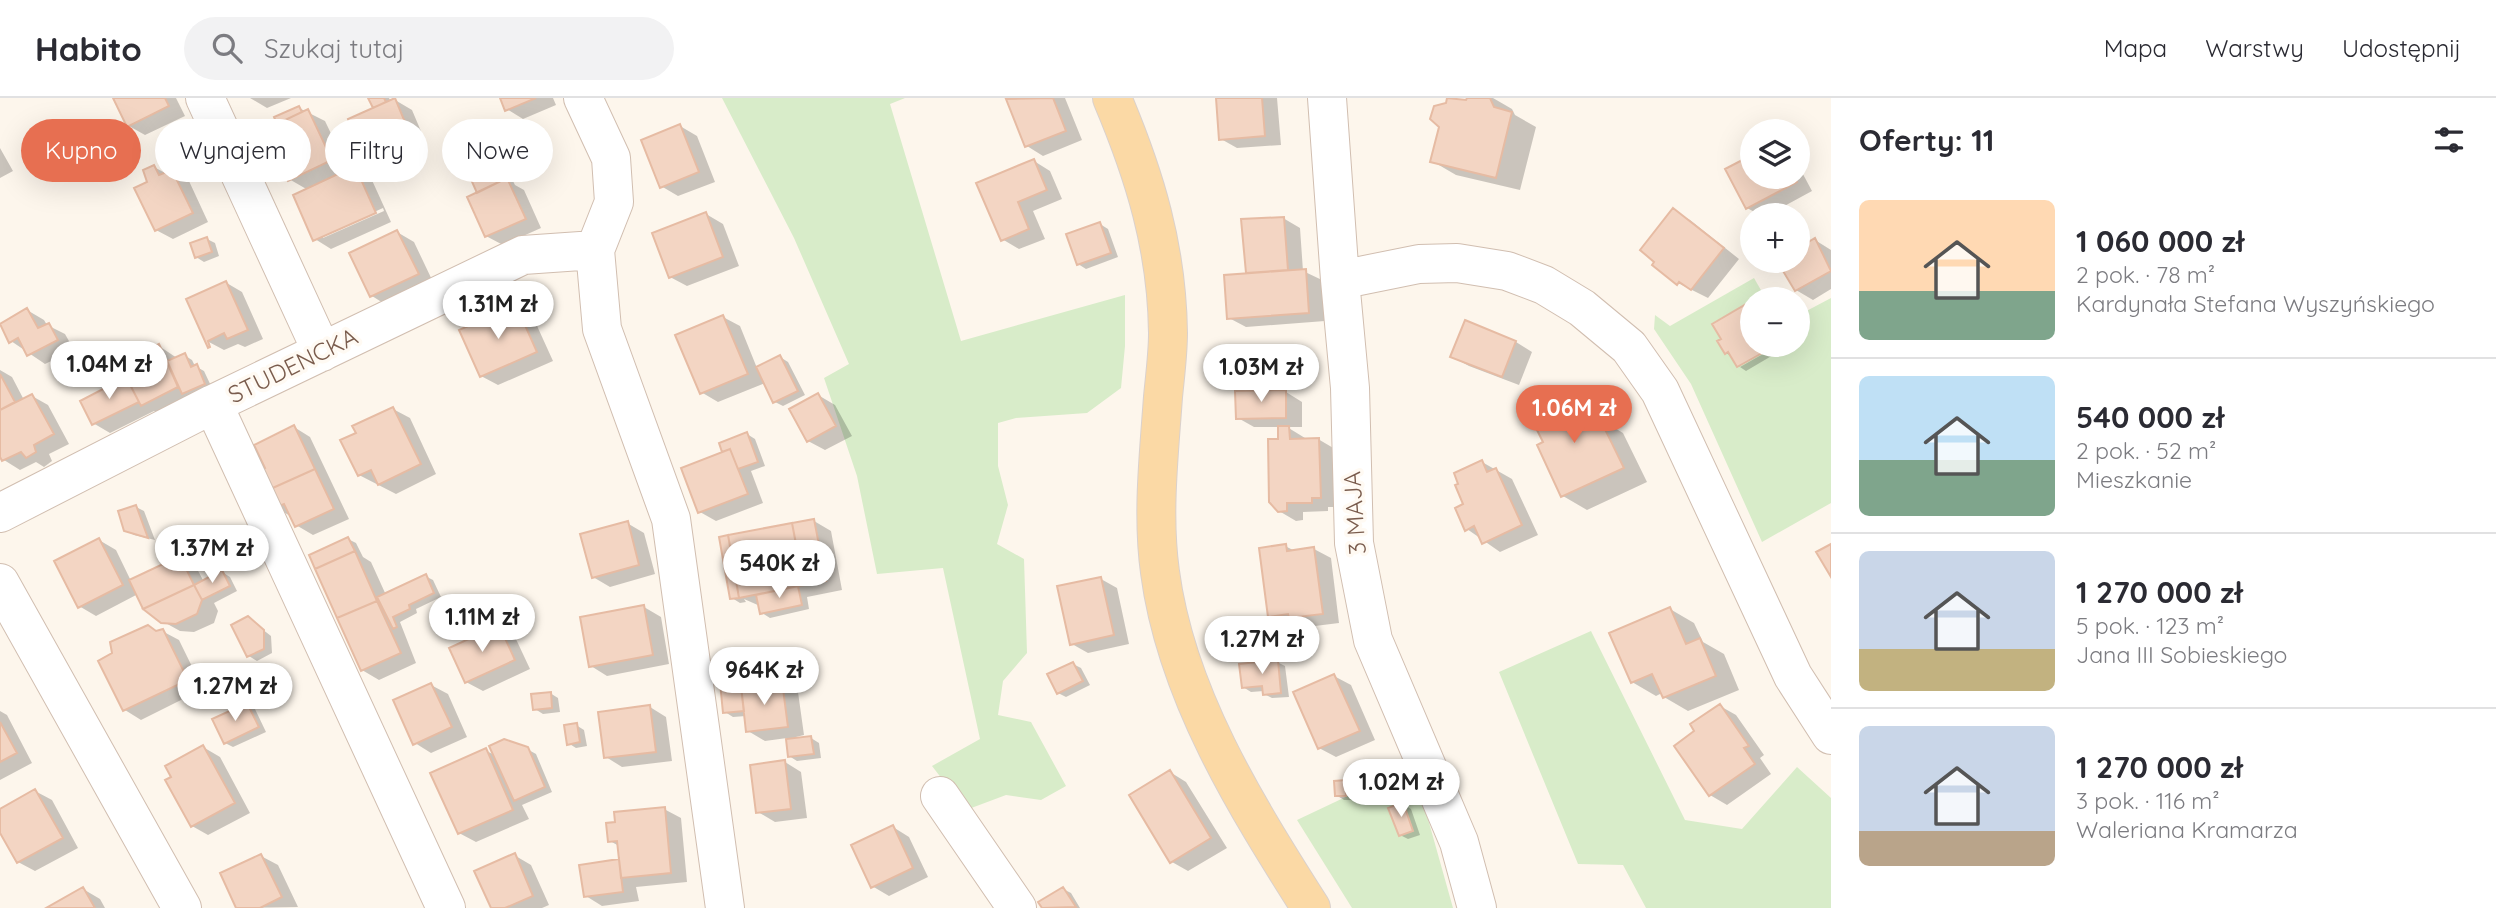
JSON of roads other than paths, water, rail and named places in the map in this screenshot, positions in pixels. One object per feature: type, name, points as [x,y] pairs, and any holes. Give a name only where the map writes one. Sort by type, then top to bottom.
[{"type":"main road","points":[[1112,98],[1145,180],[1166,275],[1168,336],[1157,520],[1160,572],[1171,627],[1186,677],[1215,743],[1311,908]]},
{"type":"street","points":[[205,98],[322,352]]},
{"type":"street","points":[[583,98],[611,158],[614,202],[595,250],[601,328],[671,519],[725,908]]},
{"type":"street","name":"3 MAJA","points":[[1327,98],[1350,388],[1354,543],[1373,640],[1459,842],[1478,908]]},
{"type":"street","name":"STUDENCKA","points":[[0,513],[213,404],[523,255],[595,250]]},
{"type":"street","points":[[1340,280],[1419,264],[1457,263],[1507,271],[1544,285],[1582,308],[1629,347],[1660,391],[1793,676],[1831,735]]},
{"type":"street","points":[[213,404],[446,908]]},
{"type":"street","points":[[0,583],[182,908]]},
{"type":"street","points":[[940,796],[1017,908]]}]
